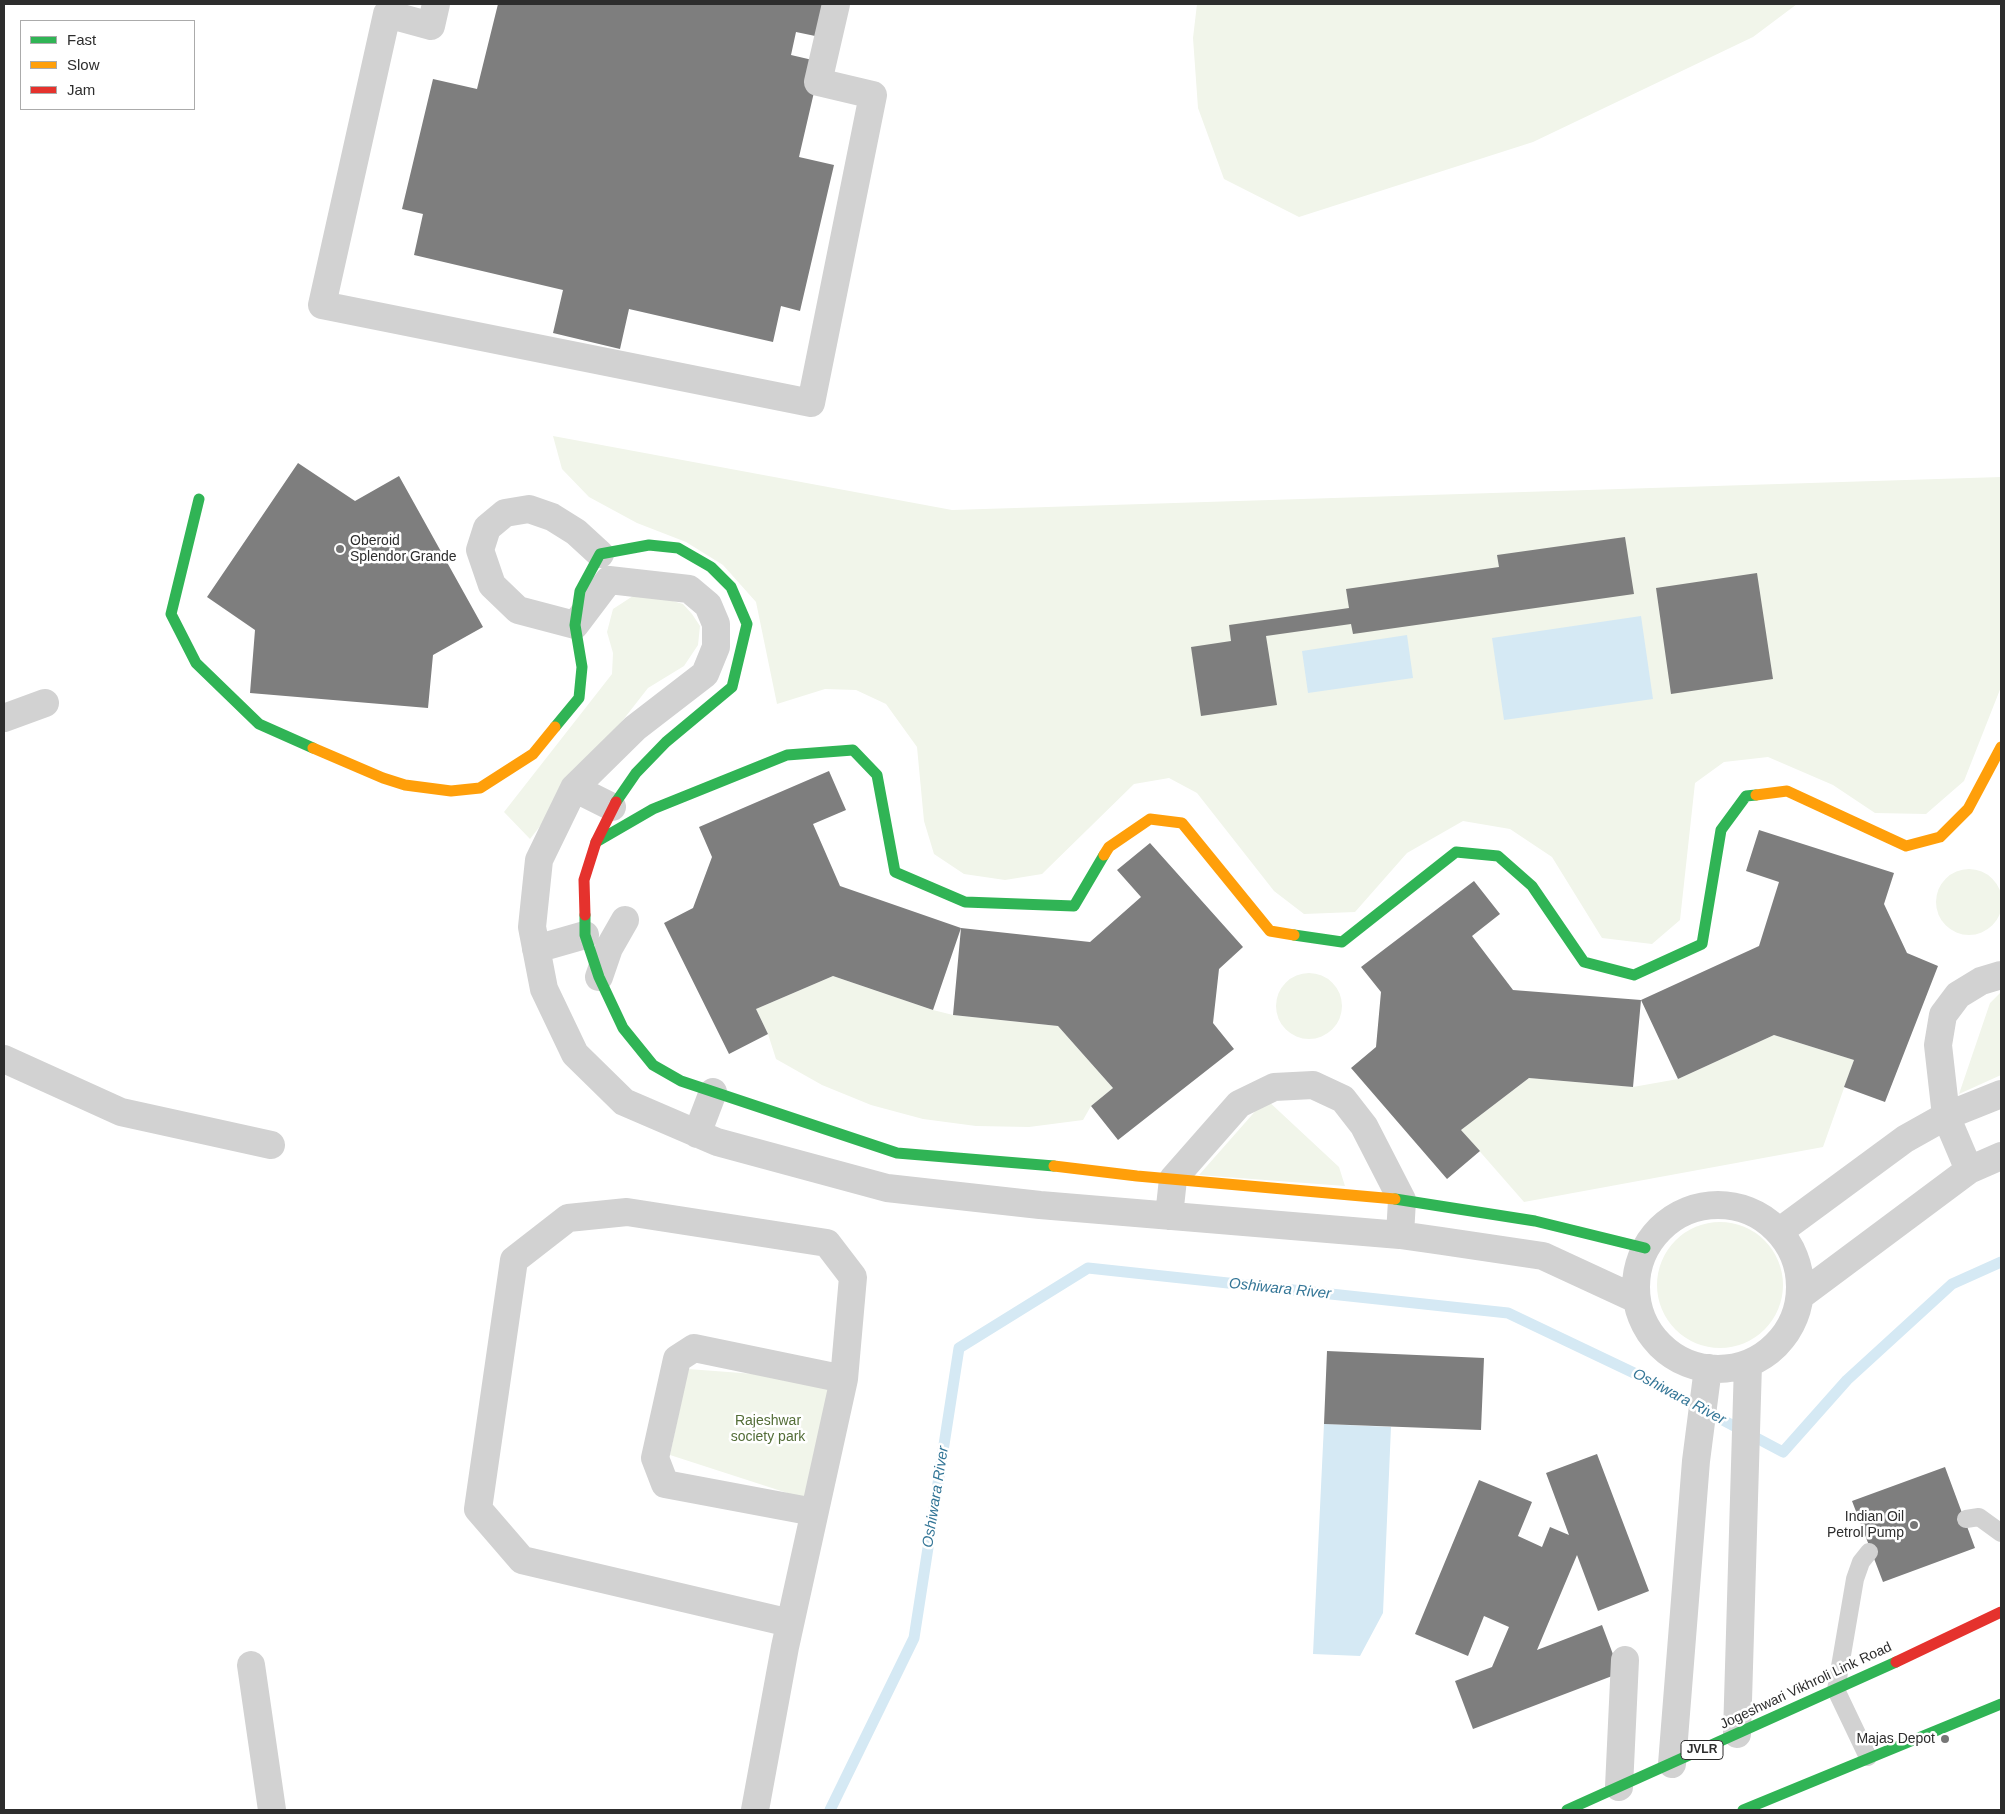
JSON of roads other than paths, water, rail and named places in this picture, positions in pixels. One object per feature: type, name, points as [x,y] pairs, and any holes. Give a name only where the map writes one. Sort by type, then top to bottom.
[{"type":"street","points":[[436,4],[431,26],[387,14],[322,304],[811,403],[873,95],[818,82],[836,4]]},
{"type":"street","points":[[199,500],[171,614],[196,664],[259,724],[384,778],[405,785],[428,789],[451,791],[480,788],[533,754],[579,698],[582,667],[575,624],[580,591],[600,554]]},
{"type":"street","points":[[575,624],[518,610],[492,585],[480,550],[487,528],[505,514],[529,510],[552,517],[576,532],[600,554]]},
{"type":"street","points":[[600,554],[649,545],[678,548],[711,567],[731,587],[747,624],[744,645],[732,687],[666,742],[636,773],[612,807],[596,842],[584,880],[585,935],[599,977],[623,1028],[653,1065],[681,1081],[898,1153],[1067,1167],[1173,1179],[1402,1200],[1535,1221],[1645,1248]]},
{"type":"street","points":[[575,624],[610,580],[689,589],[708,605],[716,624],[716,647],[705,674],[635,728],[574,788],[539,860],[532,927],[544,989],[575,1054],[624,1102],[717,1142],[887,1188],[1040,1205],[1400,1235],[1543,1256],[1636,1298]]},
{"type":"street","points":[[4,718],[45,703]]},
{"type":"street","points":[[596,842],[653,809],[787,755],[853,750],[877,775],[895,872],[965,902],[1074,906],[1109,847],[1150,819],[1182,823],[1270,931],[1342,942],[1456,852],[1498,856],[1532,886],[1584,962],[1634,975],[1702,944],[1721,830],[1746,796],[1788,791],[1906,846],[1940,837],[1968,810],[2001,747]]},
{"type":"street","points":[[574,788],[612,807]]},
{"type":"street","points":[[599,977],[609,948],[625,920]]},
{"type":"street","points":[[536,949],[585,935]]},
{"type":"street","points":[[1969,1170],[1946,1116],[1938,1045],[1943,1015],[1958,995],[1981,981],[2001,975]]},
{"type":"street","points":[[4,1059],[121,1112],[271,1144]]},
{"type":"street","points":[[1169,1216],[1173,1179],[1239,1104],[1274,1087],[1313,1085],[1342,1099],[1364,1126],[1402,1200],[1400,1235]]},
{"type":"street","points":[[697,1134],[712,1092]]},
{"type":"street","points":[[1780,1231],[1905,1139],[1946,1116],[2001,1094]]},
{"type":"street","points":[[1800,1296],[1969,1170],[2001,1156]]},
{"type":"street","points":[[1672,1764],[1699,1436],[1707,1380],[1697,1367],[1675,1357],[1656,1342],[1643,1322],[1636,1298],[1636,1272],[1645,1248],[1661,1226],[1683,1212],[1708,1204],[1735,1206],[1760,1215],[1780,1231],[1794,1253],[1801,1279],[1800,1296],[1789,1330],[1771,1350],[1748,1364],[1729,1368],[1707,1380]]},
{"type":"street","points":[[755,1810],[790,1623],[844,1379],[853,1277],[827,1243],[627,1212],[568,1218],[514,1260],[478,1509],[522,1560],[790,1623]]},
{"type":"street","points":[[814,1512],[665,1484],[655,1458],[677,1359],[694,1348],[844,1379]]},
{"type":"street","points":[[1737,1734],[1748,1364]]},
{"type":"street","name":"Jogeshwari Vikhroli Link Road","points":[[1567,1810],[1836,1690],[2001,1612]]},
{"type":"street","points":[[1619,1787],[1625,1660]]},
{"type":"street","points":[[251,1665],[272,1810]]},
{"type":"street","points":[[1743,1810],[2001,1704]]},
{"type":"lane","points":[[1966,1519],[1980,1517],[2001,1533]]},
{"type":"lane","points":[[1868,1758],[1836,1690],[1856,1573],[1861,1562],[1869,1552]]},
{"type":"water","points":[[1641,616],[1653,699],[1504,720],[1492,638]]},
{"type":"water","points":[[1407,635],[1413,678],[1308,693],[1302,651]]},
{"type":"water","points":[[1324,1424],[1391,1427],[1383,1613],[1360,1656],[1313,1654]]},
{"type":"waterway","name":"Oshiwara River","points":[[830,1810],[914,1638],[959,1348],[1088,1268],[1508,1313],[1634,1373],[1783,1452],[1847,1380],[1952,1284],[2001,1262]]},
{"type":"place","name":"Oberoid Splendor Grande","points":[[340,549]]},
{"type":"place","name":"Indian Oil Petrol Pump","points":[[1914,1525]]},
{"type":"place","name":"Majas Depot","points":[[1945,1739]]},
{"type":"park label","name":"Rajeshwar society park","points":[[768,1429]]}]
